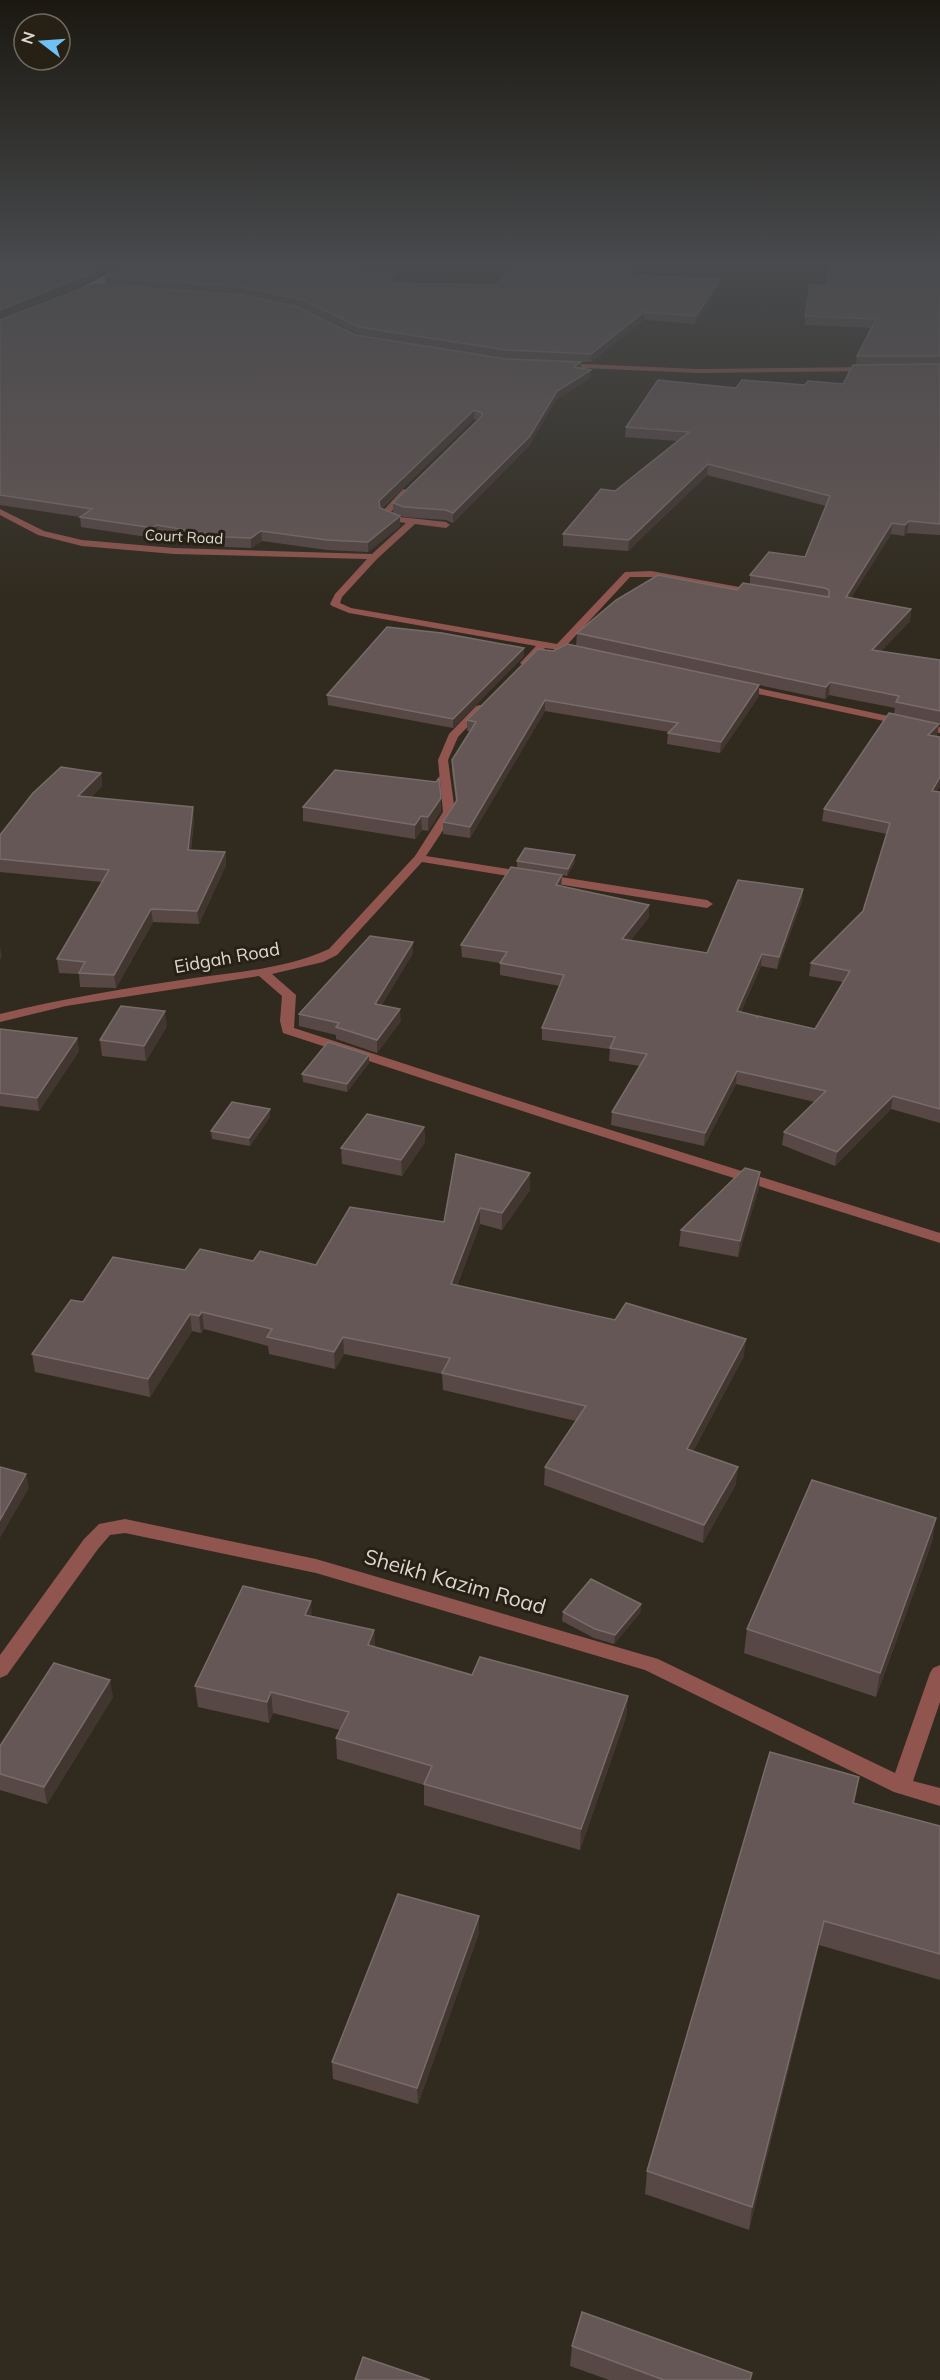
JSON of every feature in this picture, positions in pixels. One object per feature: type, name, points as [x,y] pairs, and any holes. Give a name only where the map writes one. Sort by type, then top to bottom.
[{"type":"street","points":[[411,486],[384,514],[388,518],[446,525]]},
{"type":"street","name":"Court Road","points":[[0,512],[41,533],[82,543],[174,551],[374,557]]},
{"type":"street","points":[[412,522],[374,557],[338,596],[335,604],[349,610],[593,654]]},
{"type":"street","points":[[560,647],[628,574],[651,574],[766,595]]},
{"type":"street","points":[[513,675],[544,644]]},
{"type":"street","points":[[728,684],[940,730]]},
{"type":"street","name":"Eidgah Road","points":[[0,1018],[66,1002],[262,972],[318,959],[333,952],[419,858],[449,812],[442,760],[453,736],[491,698]]},
{"type":"street","points":[[419,858],[530,877],[569,880],[707,904]]},
{"type":"street","points":[[262,972],[289,995],[289,1009],[285,1017],[288,1030],[572,1123],[940,1238]]},
{"type":"street","name":"Sheikh Kazim Road","points":[[0,1670],[91,1544],[105,1529],[124,1526],[316,1566],[651,1664],[901,1786],[940,1797]]},
{"type":"street","points":[[901,1786],[940,1673]]},
{"type":"building","points":[[0,375],[583,375],[557,391],[530,436],[453,513],[446,510],[404,507],[393,503],[482,416],[482,413],[474,410],[379,501],[380,508],[400,516],[368,542],[327,540],[261,531],[251,538],[226,537],[157,525],[153,528],[80,517],[92,509],[0,495]]},
{"type":"building","points":[[848,375],[940,375],[940,524],[909,521],[905,525],[892,523],[846,597],[911,609],[872,650],[940,660],[940,711],[896,702],[899,696],[830,682],[826,687],[577,633],[616,600],[658,575],[737,590],[743,583],[829,597],[829,590],[825,588],[750,575],[769,552],[805,557],[830,496],[708,464],[629,540],[563,534],[601,489],[615,491],[689,432],[626,427],[658,380],[736,388],[742,380],[805,385],[808,381],[843,384]]},
{"type":"building","points":[[387,627],[442,633],[524,648],[453,719],[327,695]]},
{"type":"building","points":[[567,644],[759,685],[721,742],[668,733],[678,723],[545,700],[470,827],[443,822],[457,800],[452,760],[476,722],[467,720],[538,649],[553,651]]},
{"type":"building","points":[[889,713],[939,724],[928,735],[940,737],[940,777],[932,791],[940,792],[940,1109],[893,1096],[837,1152],[784,1132],[826,1091],[737,1071],[705,1133],[612,1112],[647,1054],[610,1048],[615,1037],[542,1028],[564,975],[500,963],[507,952],[461,945],[511,867],[562,875],[556,885],[649,905],[622,939],[707,953],[738,880],[803,889],[779,957],[762,954],[737,1011],[757,1016],[756,1018],[758,1016],[815,1029],[850,971],[811,963],[863,911],[890,823],[824,809]]},
{"type":"building","points":[[61,767],[101,773],[78,796],[193,807],[188,850],[225,852],[197,911],[151,909],[114,975],[79,973],[85,962],[57,959],[109,870],[0,859],[0,835],[33,793]]},
{"type":"building","points":[[335,770],[436,782],[439,778],[441,798],[428,817],[421,816],[415,825],[303,807]]},
{"type":"building","points":[[525,848],[575,855],[568,869],[517,861]]},
{"type":"building","points":[[370,936],[413,942],[375,1004],[400,1009],[377,1040],[336,1027],[339,1023],[299,1014]]},
{"type":"building","points":[[121,1006],[165,1011],[144,1046],[100,1040]]},
{"type":"building","points":[[0,1029],[77,1038],[37,1098],[0,1093]]},
{"type":"building","points":[[328,1042],[369,1055],[347,1084],[302,1074]]},
{"type":"building","points":[[232,1102],[270,1109],[249,1138],[211,1131]]},
{"type":"building","points":[[367,1114],[424,1127],[401,1160],[341,1148]]},
{"type":"building","points":[[456,1154],[530,1173],[502,1213],[480,1208],[451,1284],[615,1320],[626,1303],[746,1339],[687,1449],[738,1467],[704,1525],[545,1467],[586,1406],[442,1373],[450,1358],[343,1337],[334,1352],[267,1337],[272,1329],[202,1312],[199,1316],[190,1314],[148,1379],[32,1354],[71,1300],[83,1302],[113,1257],[185,1270],[200,1249],[253,1261],[260,1251],[316,1265],[350,1207],[444,1222]]},
{"type":"building","points":[[745,1168],[760,1172],[740,1241],[681,1230]]},
{"type":"building","points":[[0,1467],[26,1474],[0,1520]]},
{"type":"building","points":[[812,1480],[936,1518],[880,1673],[747,1629]]},
{"type":"building","points":[[591,1579],[641,1604],[615,1635],[595,1629],[563,1612]]},
{"type":"building","points":[[243,1586],[311,1601],[305,1615],[374,1630],[368,1645],[472,1675],[480,1657],[628,1696],[581,1829],[424,1784],[432,1766],[336,1738],[349,1712],[271,1692],[267,1702],[195,1686]]},
{"type":"building","points":[[54,1663],[110,1680],[44,1787],[0,1774],[0,1746]]},
{"type":"building","points":[[770,1752],[859,1777],[853,1803],[940,1826],[940,1954],[824,1921],[752,2207],[647,2171]]},
{"type":"building","points":[[398,1894],[479,1916],[417,2088],[332,2062]]},
{"type":"building","points":[[582,2312],[752,2373],[750,2380],[664,2380],[572,2346]]},
{"type":"building","points":[[363,2357],[430,2380],[355,2380]]}]
